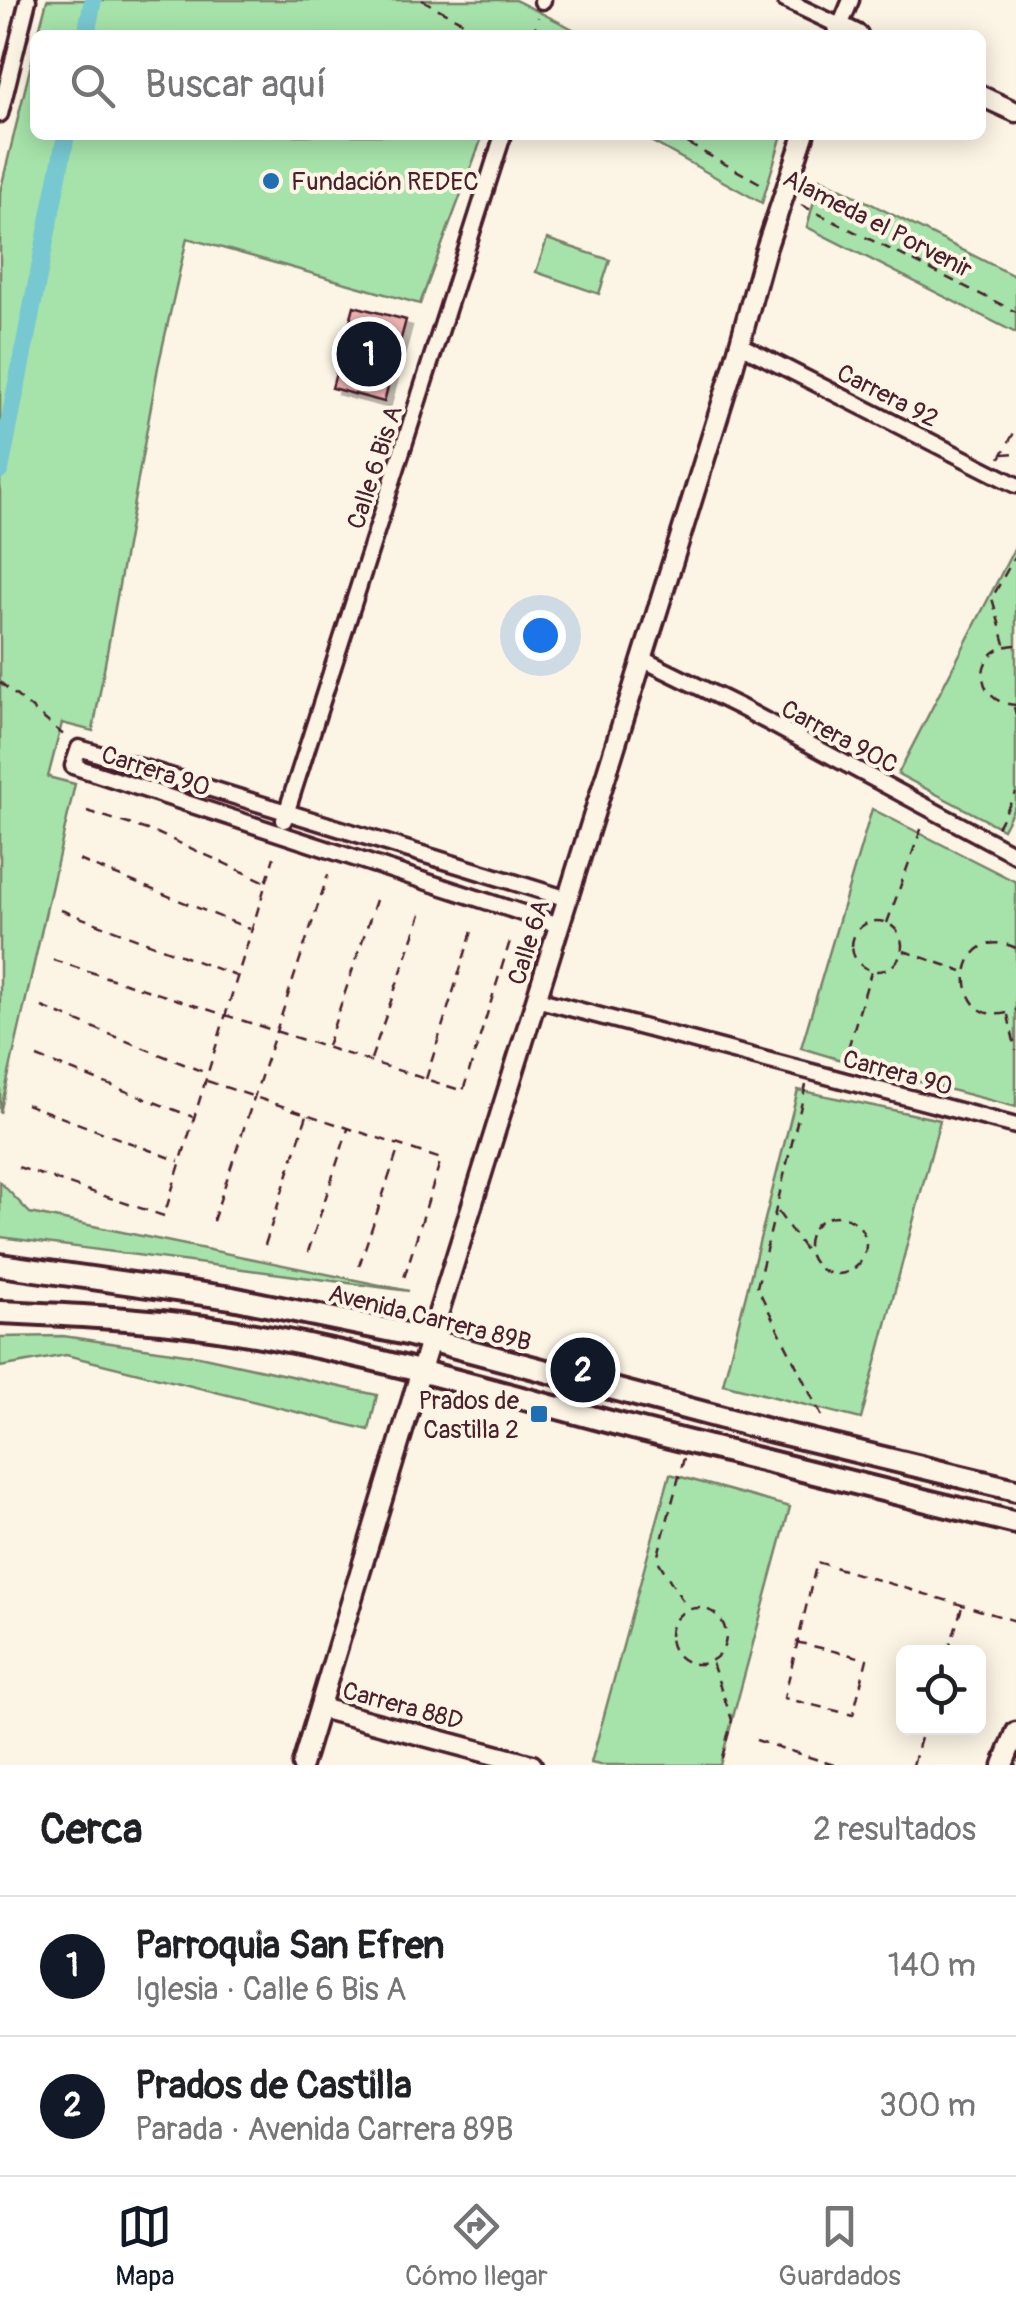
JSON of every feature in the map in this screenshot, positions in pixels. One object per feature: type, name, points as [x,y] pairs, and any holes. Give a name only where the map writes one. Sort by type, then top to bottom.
[{"type":"main road","name":"Avenida Carrera 89B","points":[[0,1265],[232,1298],[430,1340],[768,1430],[1016,1490]]},
{"type":"main road","points":[[0,1312],[106,1316],[205,1327],[319,1348],[1016,1523]]},
{"type":"street","points":[[0,114],[28,0]]},
{"type":"street","points":[[784,0],[838,30],[851,0]]},
{"type":"street","points":[[986,98],[1016,112]]},
{"type":"street","name":"Calle 6 Bis A","points":[[280,834],[501,140]]},
{"type":"street","name":"Calle 6A","points":[[302,1765],[802,140]]},
{"type":"street","name":"Carrera 92","points":[[740,344],[1016,485]]},
{"type":"street","name":"Carrera 90C","points":[[642,659],[1016,854]]},
{"type":"street","name":"Carrera 90","points":[[560,925],[72,766],[78,748],[568,899]]},
{"type":"street","name":"Carrera 90","points":[[536,999],[1016,1126]]},
{"type":"street","name":"Carrera 88D","points":[[320,1708],[532,1765]]},
{"type":"street","points":[[1002,1765],[1016,1732]]},
{"type":"path","points":[[422,0],[478,30]]},
{"type":"path","name":"Alameda el Porvenir","points":[[681,140],[1016,312]]},
{"type":"path","points":[[992,473],[1016,429]]},
{"type":"path","points":[[1002,454],[1016,452]]},
{"type":"path","points":[[1006,646],[992,598],[1016,554]]},
{"type":"path","points":[[1016,645],[989,656],[982,674],[988,692],[995,700],[1015,705],[1016,716]]},
{"type":"path","points":[[0,682],[78,748]]},
{"type":"path","points":[[989,840],[1016,793]]},
{"type":"path","points":[[887,923],[928,808]]},
{"type":"path","points":[[87,811],[157,833],[266,882]]},
{"type":"path","points":[[18,1166],[164,1216],[274,857]]},
{"type":"path","points":[[79,860],[252,930]]},
{"type":"path","points":[[214,1221],[328,875]]},
{"type":"path","points":[[327,1048],[376,900]]},
{"type":"path","points":[[61,910],[237,976]]},
{"type":"path","points":[[370,1061],[421,914]]},
{"type":"path","points":[[871,922],[887,923],[899,934],[900,959],[888,970],[871,971],[858,962],[854,938],[871,922]]},
{"type":"path","points":[[426,1079],[472,928]]},
{"type":"path","points":[[53,960],[463,1092],[510,940]]},
{"type":"path","points":[[1016,948],[998,943],[986,945],[968,961],[964,972],[968,995],[984,1011],[996,1014],[1016,1010]]},
{"type":"path","points":[[902,950],[964,972]]},
{"type":"path","points":[[838,1079],[871,971]]},
{"type":"path","points":[[42,1007],[208,1074]]},
{"type":"path","points":[[1008,1013],[1016,1051]]},
{"type":"path","points":[[37,1057],[194,1117]]},
{"type":"path","points":[[206,1080],[441,1159],[404,1278]]},
{"type":"path","points":[[807,1080],[757,1287],[824,1421]]},
{"type":"path","points":[[26,1104],[181,1161]]},
{"type":"path","points":[[265,1245],[307,1114]]},
{"type":"path","points":[[308,1252],[348,1128]]},
{"type":"path","points":[[359,1266],[400,1145]]},
{"type":"path","points":[[776,1209],[812,1260],[826,1272],[844,1274],[853,1270],[865,1255],[864,1236],[852,1220],[824,1219],[811,1232],[808,1250],[812,1260]]},
{"type":"path","points":[[684,1457],[657,1559],[688,1609]]},
{"type":"path","points":[[796,1642],[867,1659],[854,1716],[784,1698],[796,1642],[817,1562],[1016,1622]]},
{"type":"path","points":[[950,1645],[963,1606]]},
{"type":"path","points":[[688,1609],[706,1609],[722,1620],[726,1628],[724,1647],[712,1661],[684,1662],[672,1648],[673,1621],[688,1609]]},
{"type":"path","points":[[712,1661],[732,1720],[720,1765]]},
{"type":"path","points":[[913,1765],[922,1735]]},
{"type":"path","points":[[756,1740],[834,1765]]},
{"type":"green space","points":[[47,0],[515,0],[575,30],[39,30]]},
{"type":"green space","points":[[30,69],[30,140],[481,140],[420,304],[187,238],[158,367],[93,731],[62,723],[48,777],[75,784],[0,1113],[0,192]]},
{"type":"green space","points":[[649,140],[780,140],[762,203]]},
{"type":"green space","points":[[820,178],[1016,277],[1016,333],[807,227]]},
{"type":"green space","points":[[547,239],[610,260],[599,294],[536,272]]},
{"type":"green space","points":[[1016,545],[1016,804],[1003,829],[898,774]]},
{"type":"green space","points":[[872,809],[1016,882],[1016,1107],[801,1048]]},
{"type":"green space","points":[[798,1090],[940,1120],[861,1419],[723,1384]]},
{"type":"green space","points":[[0,1182],[30,1213],[409,1291],[0,1237]]},
{"type":"green space","points":[[63,1336],[199,1356],[377,1395],[369,1430],[66,1355],[0,1367],[0,1337]]},
{"type":"green space","points":[[670,1474],[790,1507],[720,1765],[591,1763]]},
{"type":"building","points":[[354,306],[406,320],[384,402],[332,388]]},
{"type":"waterway","points":[[87,30],[93,0]]},
{"type":"waterway","points":[[0,470],[65,140]]},
{"type":"place","name":"Fundación REDEC","points":[[271,181]]},
{"type":"place","name":"Parroquia San Efren","points":[[369,354]]},
{"type":"place","name":"Prados de Castilla","points":[[583,1370]]},
{"type":"place","name":"Prados de Castilla 2","points":[[539,1414]]}]
